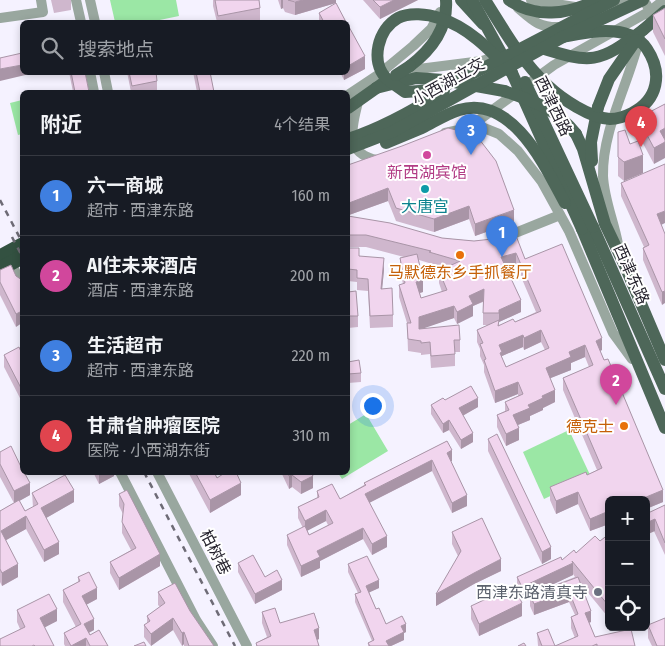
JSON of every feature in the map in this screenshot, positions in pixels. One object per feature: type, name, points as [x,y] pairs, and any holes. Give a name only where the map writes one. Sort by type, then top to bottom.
[{"type":"highway","points":[[8,261],[20,247]]},
{"type":"main road","points":[[351,102],[410,66],[426,53],[435,42],[442,26],[446,0]]},
{"type":"main road","points":[[461,0],[483,24],[504,36],[563,55],[587,59],[603,57],[617,50],[665,11]]},
{"type":"main road","points":[[472,0],[512,73],[588,228]]},
{"type":"main road","points":[[484,0],[518,52],[533,71],[549,87],[577,106],[594,116],[611,119],[626,116],[643,107],[653,93],[656,74],[653,58],[642,42],[632,35],[616,31],[563,37]]},
{"type":"main road","name":"西津西路","points":[[484,0],[541,114],[588,228]]},
{"type":"main road","points":[[509,0],[532,11],[557,13],[600,5]]},
{"type":"main road","name":"小西湖立交","points":[[470,75],[614,0]]},
{"type":"main road","name":"小西湖立交","points":[[350,149],[392,132],[563,37],[644,0]]},
{"type":"main road","points":[[470,75],[434,90],[405,92],[386,78],[377,59],[378,46],[382,35],[388,26],[398,18],[406,15],[421,14],[438,17],[465,29],[490,50],[512,73]]},
{"type":"main road","points":[[593,183],[591,142],[598,107],[609,79],[643,30]]},
{"type":"main road","points":[[350,134],[371,131],[418,107],[470,75]]},
{"type":"main road","points":[[376,88],[416,78],[428,78],[504,91],[555,112],[565,120],[576,134],[583,149],[605,224],[619,252],[665,360]]},
{"type":"main road","points":[[350,150],[382,144],[415,131],[458,110],[482,108],[498,113],[506,118],[520,133],[546,168],[610,296]]},
{"type":"main road","name":"西津东路","points":[[588,228],[610,296],[665,428]]},
{"type":"main road","name":"西津东路","points":[[588,228],[665,389]]},
{"type":"street","points":[[0,18],[43,12],[41,0]]},
{"type":"street","points":[[76,0],[81,20]]},
{"type":"street","points":[[90,0],[95,20]]},
{"type":"street","points":[[359,165],[380,159],[366,158],[358,151],[352,141],[350,134],[351,102],[378,75],[431,29],[440,11],[440,0]]},
{"type":"street","points":[[509,0],[532,20],[546,27],[571,27]]},
{"type":"street","points":[[531,0],[600,5],[624,0]]},
{"type":"street","points":[[644,0],[650,11]]},
{"type":"street","points":[[438,135],[468,128],[554,65],[628,25],[664,0]]},
{"type":"street","points":[[378,75],[429,66],[482,61],[571,27],[600,5]]},
{"type":"street","points":[[600,5],[624,19],[634,32],[638,49]]},
{"type":"street","points":[[619,252],[603,176],[607,145],[617,106],[635,60],[642,26],[650,11]]},
{"type":"street","points":[[91,75],[94,90]]},
{"type":"street","points":[[105,75],[108,90]]},
{"type":"street","name":"西津东路","points":[[468,128],[484,128],[499,134],[518,151],[542,182],[569,231],[613,333],[641,371]]},
{"type":"street","points":[[492,242],[560,215]]},
{"type":"street","points":[[8,261],[20,282]]},
{"type":"street","points":[[122,475],[196,620],[213,646]]},
{"type":"street","name":"柏树巷","points":[[160,475],[248,646]]},
{"type":"green space","points":[[110,0],[176,0],[179,16],[160,20],[115,20]]},
{"type":"green space","points":[[20,100],[20,134],[18,135],[10,103]]},
{"type":"green space","points":[[366,414],[388,451],[350,474],[350,424]]},
{"type":"green space","points":[[569,430],[591,477],[544,499],[523,452]]},
{"type":"green space","points":[[339,475],[349,475],[342,479]]},
{"type":"building","points":[[215,0],[259,0],[260,8],[218,16]]},
{"type":"building","points":[[373,0],[394,0],[380,7]]},
{"type":"building","points":[[336,3],[345,20],[323,20],[319,13]]},
{"type":"building","points":[[665,8],[665,39],[653,15]]},
{"type":"building","points":[[350,29],[365,56],[350,65]]},
{"type":"building","points":[[20,53],[20,65],[0,69],[0,58]]},
{"type":"building","points":[[72,75],[86,75],[89,90],[75,90]]},
{"type":"building","points":[[130,75],[156,75],[157,81],[132,86]]},
{"type":"building","points":[[197,75],[211,75],[214,90],[200,90]]},
{"type":"building","points":[[665,104],[665,128],[660,131],[665,142],[654,148],[638,118]]},
{"type":"building","name":"大唐宫","points":[[448,128],[476,135],[496,161],[514,210],[475,224],[469,206],[434,219],[396,208],[388,188],[350,203],[350,164]]},
{"type":"building","points":[[625,130],[630,144],[638,141],[643,155],[624,162],[618,157],[618,132]]},
{"type":"building","points":[[665,164],[665,211],[657,214],[665,234],[665,291],[662,292],[643,248],[649,245],[621,183]]},
{"type":"building","points":[[350,216],[390,223],[442,238],[474,241],[515,233],[525,259],[562,244],[602,338],[596,341],[604,360],[608,359],[663,490],[649,496],[605,496],[605,513],[590,519],[578,492],[556,501],[550,487],[586,472],[587,475],[602,468],[563,378],[593,365],[585,345],[569,352],[571,357],[546,368],[555,390],[528,405],[530,408],[513,415],[519,428],[506,434],[497,415],[509,410],[505,402],[523,394],[518,382],[495,391],[480,344],[483,343],[477,330],[499,320],[498,326],[513,319],[515,322],[541,311],[516,253],[501,257],[521,300],[499,310],[499,313],[483,313],[484,289],[469,296],[473,304],[457,312],[454,306],[419,317],[419,329],[459,325],[460,340],[454,340],[455,354],[431,356],[430,342],[421,343],[421,341],[408,339],[407,323],[411,323],[399,285],[405,283],[400,258],[417,254],[423,280],[416,282],[421,298],[447,290],[439,271],[460,261],[429,252],[431,251],[366,235],[350,235]],"holes":[[[541,330],[549,348],[506,367],[500,353],[502,352],[499,345],[523,335],[524,338]]]},
{"type":"building","points":[[350,248],[359,248],[359,256],[384,258],[381,289],[392,288],[393,315],[370,316],[368,279],[357,278],[357,270],[350,269]]},
{"type":"building","points":[[11,265],[16,276],[20,279],[20,312],[16,314],[0,282],[0,270]]},
{"type":"building","points":[[356,291],[358,316],[350,316],[350,292]]},
{"type":"building","points":[[19,347],[20,386],[4,355]]},
{"type":"building","points":[[359,360],[361,373],[350,374],[350,362]]},
{"type":"building","points":[[471,386],[478,398],[459,408],[473,433],[461,440],[449,420],[443,424],[431,405]]},
{"type":"building","points":[[497,434],[551,547],[542,552],[488,439]]},
{"type":"building","points":[[447,441],[452,450],[447,453],[467,495],[452,503],[432,460],[365,494],[387,536],[372,544],[363,528],[317,551],[320,557],[301,566],[287,535],[305,526],[309,535],[333,523],[326,510],[305,521],[298,507],[319,497],[317,491],[332,484],[340,499],[366,485],[364,483]]},
{"type":"building","points":[[11,446],[20,465],[20,475],[26,475],[30,483],[14,491],[0,464],[0,452]]},
{"type":"building","points":[[65,475],[74,490],[41,508],[59,542],[44,550],[26,516],[1,531],[18,564],[2,573],[0,569],[0,511],[19,500],[25,511],[38,504],[32,493]]},
{"type":"building","points":[[197,475],[216,475],[217,478],[222,475],[237,475],[241,483],[210,500]]},
{"type":"building","points":[[292,475],[312,475],[313,476],[301,482]]},
{"type":"building","points":[[127,490],[160,554],[119,578],[110,562],[136,548],[122,522],[124,504],[119,494]]},
{"type":"building","points":[[665,505],[665,543],[655,519],[650,521],[650,512]]},
{"type":"building","points":[[482,518],[501,559],[436,594],[461,551],[452,532]]},
{"type":"building","points":[[595,536],[600,541],[605,537],[605,601],[572,561],[573,563],[522,587],[517,577],[561,557],[562,560],[574,550],[576,553]]},
{"type":"building","points":[[253,555],[265,577],[277,570],[282,580],[255,594],[238,563]]},
{"type":"building","points":[[367,556],[379,580],[366,586],[376,609],[379,608],[386,624],[402,616],[406,624],[401,626],[404,632],[386,641],[389,646],[370,646],[368,643],[374,640],[355,594],[361,592],[348,564]]},
{"type":"building","points":[[89,572],[97,588],[82,596],[94,619],[84,624],[90,635],[99,630],[108,646],[90,646],[86,638],[71,646],[64,633],[81,624],[63,590],[80,581],[78,577]]},
{"type":"building","points":[[578,577],[591,611],[585,613],[595,637],[622,631],[631,631],[635,646],[597,646],[597,644],[592,646],[555,646],[578,636],[571,617],[578,614],[569,591],[534,604],[530,595]]},
{"type":"building","points":[[175,583],[190,611],[214,646],[189,646],[184,632],[182,633],[173,618],[151,634],[144,625],[150,621],[147,616],[165,603],[158,592]]},
{"type":"building","points":[[514,586],[522,603],[479,624],[471,606]]},
{"type":"building","points":[[49,594],[57,609],[40,618],[54,646],[0,646],[0,639],[25,627],[17,610]]},
{"type":"building","points":[[275,608],[280,623],[314,613],[319,628],[314,630],[319,646],[257,646],[256,643],[271,636],[262,612]]},
{"type":"building","points":[[665,618],[665,646],[657,646],[650,630],[650,624]]},
{"type":"building","points":[[548,629],[555,646],[542,646],[537,633]]},
{"type":"building","points":[[144,642],[146,646],[134,646]]},
{"type":"railway","points":[[0,200],[20,238]]},
{"type":"railway","points":[[12,237],[20,252]]},
{"type":"railway","points":[[146,475],[235,646]]},
{"type":"place","name":"甘肃省肿瘤医院","points":[[641,147]]},
{"type":"place","name":"新西湖宾馆","points":[[427,155]]},
{"type":"place","name":"生活超市","points":[[471,155]]},
{"type":"place","name":"大唐宫","points":[[425,189]]},
{"type":"place","name":"马默德东乡手抓餐厅","points":[[460,255]]},
{"type":"place","name":"六一商城","points":[[502,257]]},
{"type":"place","name":"AI住未来酒店","points":[[616,405]]},
{"type":"place","name":"德克士","points":[[624,426]]},
{"type":"place","name":"西津东路清真寺","points":[[598,592]]}]
